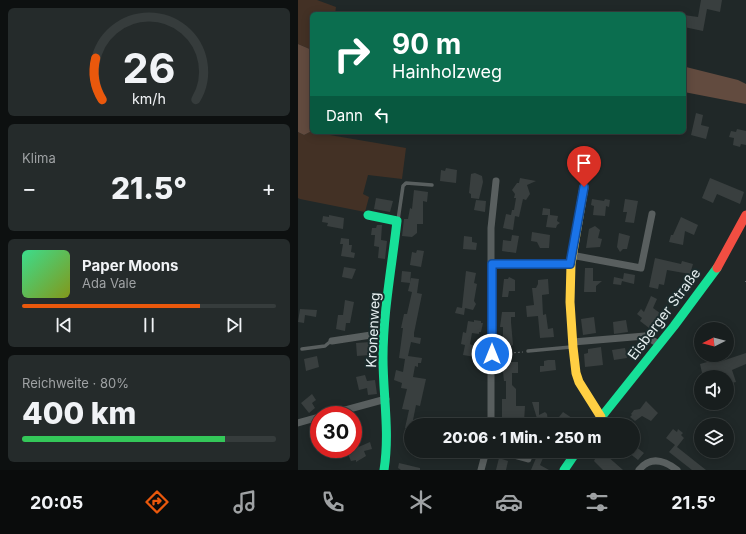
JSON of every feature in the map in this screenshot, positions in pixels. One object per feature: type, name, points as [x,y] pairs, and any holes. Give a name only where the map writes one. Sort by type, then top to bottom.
[{"type":"street","points":[[491,418],[491,228],[496,181]]},
{"type":"street","points":[[584,187],[571,260],[573,345],[576,373],[579,382],[601,417]]},
{"type":"street","points":[[492,264],[571,260],[641,268],[652,214]]},
{"type":"street","points":[[368,215],[398,221]]},
{"type":"street","name":"Eisberger Straße","points":[[601,417],[660,344],[720,264],[746,215]]},
{"type":"street","name":"Kronenweg","points":[[384,470],[388,450],[389,428],[383,359],[384,333],[398,221]]},
{"type":"street","points":[[332,340],[384,333]]},
{"type":"street","points":[[573,345],[645,336],[660,344]]},
{"type":"street","points":[[360,406],[386,399]]},
{"type":"street","points":[[298,423],[310,420]]},
{"type":"street","points":[[481,470],[484,458]]},
{"type":"street","points":[[564,470],[572,458]]},
{"type":"street","points":[[639,470],[643,465],[655,460],[662,460],[677,470]]},
{"type":"lane","points":[[398,221],[403,186],[406,183],[432,185]]},
{"type":"lane","points":[[302,349],[325,346],[332,340]]},
{"type":"lane","points":[[528,351],[573,345]]},
{"type":"path","points":[[492,354],[528,351]]},
{"type":"shaded area","points":[[298,0],[317,0],[336,7],[335,12],[310,12],[310,49],[298,44]]},
{"type":"shaded area","points":[[298,44],[310,49],[310,132],[304,135],[298,132]]},
{"type":"shaded area","points":[[686,67],[738,80],[746,84],[746,104],[686,92]]},
{"type":"shaded area","points":[[298,132],[304,135],[310,132],[310,134],[324,134],[406,148],[402,179],[368,175],[363,194],[369,197],[365,212],[300,199],[298,198]]},
{"type":"building","points":[[701,0],[722,0],[720,12],[707,9],[703,31],[686,27],[686,15],[698,17]]},
{"type":"building","points":[[696,113],[703,115],[701,125],[709,127],[706,139],[691,135]]},
{"type":"building","points":[[737,129],[746,131],[746,145],[741,144],[740,147],[733,145],[734,138],[729,137],[731,131],[736,132]]},
{"type":"building","points":[[446,168],[457,170],[456,183],[440,181],[441,170],[445,171]]},
{"type":"building","points":[[475,173],[482,176],[483,182],[479,199],[471,198],[471,194],[469,193],[471,174]]},
{"type":"building","points":[[520,178],[536,181],[527,185],[530,194],[526,200],[523,199],[519,217],[515,216],[513,230],[503,228],[506,214],[511,215],[512,210],[514,210],[516,198],[514,198],[515,194],[512,190],[517,183],[519,183]]},
{"type":"building","points":[[710,178],[744,192],[740,204],[717,194],[713,203],[702,198]]},
{"type":"building","points":[[414,190],[428,192],[427,202],[423,201],[423,224],[417,224],[417,233],[412,237],[402,236],[404,219],[408,219],[410,208],[412,209]]},
{"type":"building","points":[[376,198],[393,201],[390,212],[374,209]]},
{"type":"building","points":[[592,199],[604,201],[605,199],[610,200],[609,207],[606,206],[605,216],[593,215],[594,206],[591,205]]},
{"type":"building","points":[[625,199],[638,201],[634,223],[625,222],[627,212],[623,212]]},
{"type":"building","points":[[476,200],[486,201],[485,212],[474,210]]},
{"type":"building","points":[[543,208],[550,209],[550,215],[558,216],[557,221],[560,223],[556,228],[546,227],[548,215],[542,215]]},
{"type":"building","points":[[329,215],[344,218],[343,229],[327,226],[328,223],[322,222],[323,216],[329,217]]},
{"type":"building","points":[[681,217],[698,225],[694,235],[685,231],[683,245],[669,242],[671,235],[673,235]]},
{"type":"building","points":[[377,225],[382,225],[381,240],[387,241],[385,259],[378,258],[379,247],[374,246],[375,235],[371,235],[372,228],[376,228]]},
{"type":"building","points":[[595,226],[600,230],[598,238],[602,239],[600,247],[586,248],[589,229]]},
{"type":"building","points":[[532,232],[550,235],[549,248],[540,248],[537,242],[531,241]]},
{"type":"building","points":[[619,233],[630,236],[627,249],[623,249],[620,252],[617,247]]},
{"type":"building","points":[[512,235],[519,236],[516,253],[502,251],[503,240],[511,241]]},
{"type":"building","points":[[464,236],[472,237],[472,242],[477,243],[476,250],[463,249]]},
{"type":"building","points":[[341,238],[349,239],[349,245],[352,245],[351,252],[355,253],[354,258],[341,256],[343,244],[340,244]]},
{"type":"building","points":[[417,250],[424,251],[421,267],[410,265],[412,252],[416,253]]},
{"type":"building","points":[[655,258],[681,264],[682,261],[693,264],[690,274],[667,270],[664,285],[659,284],[658,289],[649,287]]},
{"type":"building","points":[[344,267],[356,269],[352,279],[342,277]]},
{"type":"building","points":[[585,268],[593,268],[593,281],[602,281],[596,286],[596,292],[584,292]]},
{"type":"building","points":[[402,271],[411,272],[410,282],[411,278],[419,279],[417,293],[422,294],[414,333],[414,337],[421,338],[420,344],[411,342],[408,356],[422,358],[421,363],[418,363],[418,367],[415,366],[413,377],[426,379],[420,406],[416,405],[413,418],[407,418],[409,410],[402,409],[407,389],[401,388],[402,383],[394,380],[396,370],[403,372],[405,359],[399,358],[403,328],[401,328],[404,314],[407,314],[412,292],[408,291],[410,283],[401,282]]},
{"type":"building","points":[[466,271],[476,273],[474,283],[477,284],[474,301],[476,304],[473,310],[465,308],[464,315],[455,313],[457,307],[462,308]]},
{"type":"building","points":[[624,273],[635,275],[634,284],[622,281],[621,285],[613,284],[614,277],[623,279]]},
{"type":"building","points":[[509,277],[515,280],[515,291],[509,291],[508,297],[502,297],[504,279],[508,279]]},
{"type":"building","points":[[548,279],[549,294],[542,295],[543,315],[546,314],[548,329],[553,328],[554,337],[540,338],[538,316],[527,317],[526,306],[534,305],[532,288],[536,288],[538,280]]},
{"type":"building","points":[[374,292],[380,294],[379,309],[370,306]]},
{"type":"building","points":[[651,296],[657,299],[653,308],[664,316],[653,331],[640,321],[642,318],[637,314],[641,309],[644,312]]},
{"type":"building","points":[[345,300],[354,302],[350,323],[346,323],[345,331],[336,329],[338,315],[343,315]]},
{"type":"building","points":[[300,309],[317,310],[316,317],[305,315],[304,323],[298,322]]},
{"type":"building","points":[[502,312],[515,312],[515,317],[511,317],[513,345],[509,347],[503,345],[503,327],[500,327]]},
{"type":"building","points":[[594,317],[596,333],[583,335],[581,319]]},
{"type":"building","points":[[474,320],[481,321],[481,323],[483,323],[479,334],[472,333],[470,344],[476,347],[478,354],[475,357],[463,355],[465,345],[461,344],[463,332],[466,333],[468,321],[474,322]]},
{"type":"building","points":[[626,320],[628,332],[614,334],[613,322]]},
{"type":"building","points":[[370,342],[370,355],[357,356],[356,343]]},
{"type":"building","points":[[601,347],[603,365],[585,367],[584,354],[588,353],[588,349]]},
{"type":"building","points":[[625,348],[627,358],[614,360],[612,350]]},
{"type":"building","points":[[746,353],[746,364],[732,370],[701,370],[700,364],[707,362],[734,362],[734,357]]},
{"type":"building","points":[[317,356],[319,367],[306,371],[304,359]]},
{"type":"building","points":[[555,360],[556,370],[540,372],[540,366],[544,366],[544,361]]},
{"type":"building","points":[[502,362],[518,362],[518,373],[512,373],[512,385],[516,389],[516,406],[525,406],[524,418],[502,418],[502,399],[506,399],[506,381],[504,381]]},
{"type":"building","points":[[365,375],[367,381],[375,380],[377,394],[368,395],[367,388],[359,390],[356,377]]},
{"type":"building","points":[[312,394],[316,400],[312,403],[314,406],[310,406],[309,413],[301,403]]},
{"type":"building","points":[[646,401],[658,413],[651,421],[642,416],[639,418],[630,417],[634,410],[640,409]]},
{"type":"building","points":[[532,402],[539,402],[539,415],[545,412],[547,414],[548,418],[537,418]]},
{"type":"building","points":[[563,412],[572,418],[559,418]]},
{"type":"building","points":[[673,429],[677,432],[678,429],[683,433],[681,435],[684,438],[677,447],[706,470],[692,470],[669,452],[675,445],[666,438]]},
{"type":"building","points":[[370,442],[372,449],[364,451],[366,456],[356,462],[356,460],[351,461],[350,458],[362,458],[362,445]]},
{"type":"building","points":[[640,450],[644,453],[640,458]]},
{"type":"building","points":[[499,458],[508,461],[506,470],[496,470]]},
{"type":"building","points":[[536,458],[543,458],[540,465],[549,470],[531,470]]},
{"type":"building","points":[[596,458],[609,458],[623,470],[603,470],[594,461]]},
{"type":"building","points":[[399,463],[420,468],[420,470],[401,470],[398,468]]},
{"type":"traffic: fast","points":[[368,215],[397,221],[383,341],[386,428],[386,456],[384,470]]},
{"type":"traffic: fast","points":[[601,418],[674,326],[717,268]]},
{"type":"traffic: fast","points":[[564,470],[572,458]]},
{"type":"traffic: slow","points":[[584,187],[571,264],[570,302],[573,347],[576,373],[579,382],[601,417]]},
{"type":"traffic: jam","points":[[717,268],[746,215]]},
{"type":"route","points":[[492,354],[492,264],[570,264],[584,187]]}]
